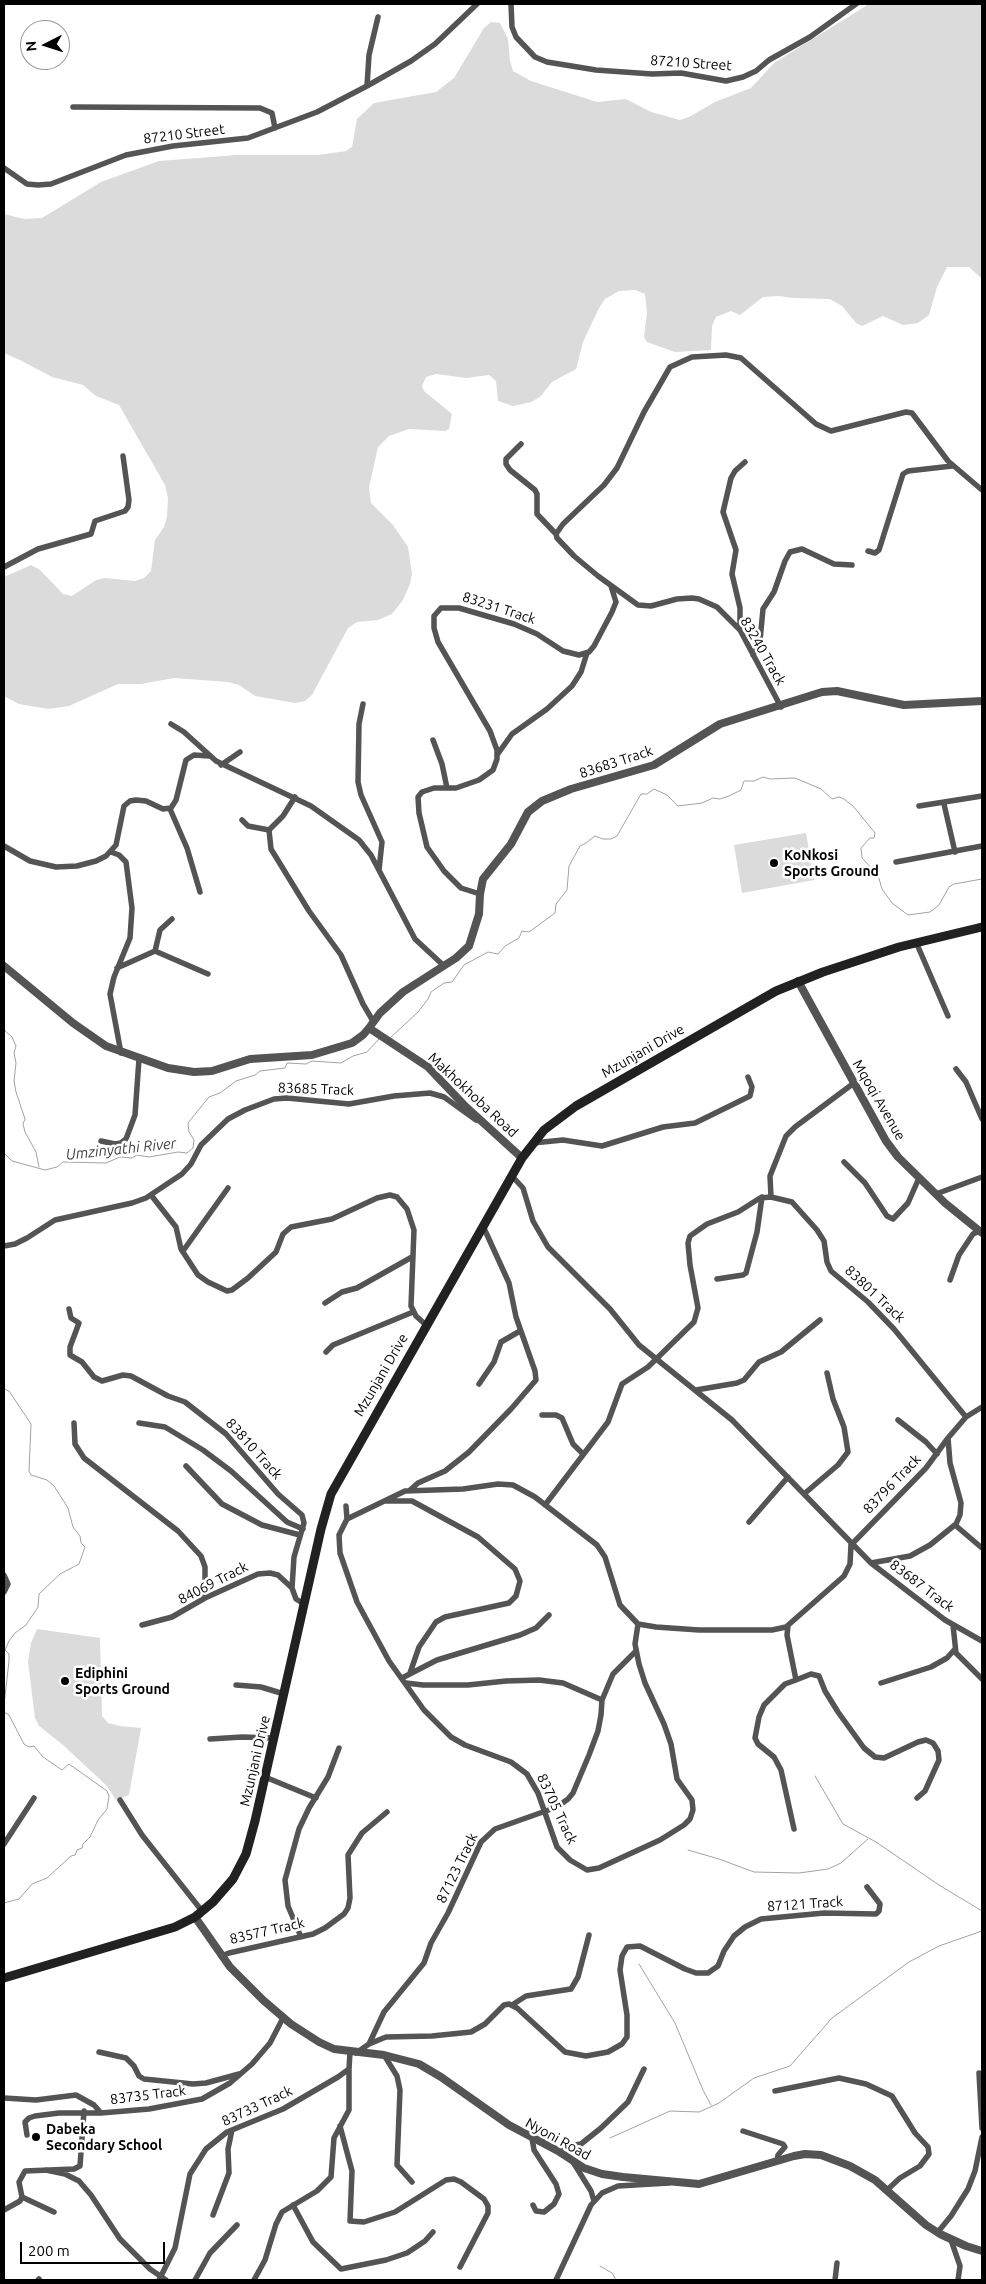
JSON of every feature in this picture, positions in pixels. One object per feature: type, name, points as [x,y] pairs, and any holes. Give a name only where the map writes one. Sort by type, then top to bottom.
[{"type":"main road","name":"Mzunjani Drive","points":[[4,1978],[167,1930],[199,1914],[222,1894],[242,1862],[249,1844],[325,1513],[335,1485],[522,1158],[533,1143],[553,1122],[576,1106],[762,999],[798,981],[916,942],[982,927]]},
{"type":"street","name":"87210 Street","points":[[4,168],[27,184],[44,185],[143,151],[173,146],[234,141],[256,136],[317,112],[411,60],[435,44],[477,4]]},
{"type":"street","name":"87210 Street","points":[[511,4],[512,27],[516,37],[535,57],[548,62],[596,70],[652,74],[676,73],[726,81],[750,74],[777,54],[810,37],[856,4]]},
{"type":"street","points":[[367,86],[369,54],[378,17]]},
{"type":"street","points":[[73,107],[260,108],[272,113],[275,128]]},
{"type":"street","points":[[556,534],[563,524],[608,481],[622,460],[635,429],[666,371],[684,359],[726,355],[741,358],[816,424],[827,430],[837,430],[906,412],[912,413],[952,466],[982,490]]},
{"type":"street","points":[[480,894],[461,888],[449,878],[429,852],[423,835],[418,806],[419,795],[428,789],[456,788],[487,776],[494,768],[497,755],[512,734],[547,709],[572,686],[581,672],[587,653],[598,640],[615,607],[615,597],[611,586],[561,544],[556,534],[537,514],[537,494],[535,490],[510,470],[506,464],[506,459],[521,444]]},
{"type":"street","points":[[4,567],[38,549],[91,534],[95,521],[125,511],[129,500],[122,456]]},
{"type":"street","points":[[740,630],[740,608],[732,574],[736,550],[723,512],[731,478],[735,471],[745,462]]},
{"type":"street","points":[[868,551],[875,554],[879,550],[903,474],[908,471],[952,466]]},
{"type":"street","points":[[753,655],[759,646],[763,609],[774,592],[790,552],[802,549],[834,564],[852,565]]},
{"type":"street","name":"83240 Track","points":[[611,586],[641,606],[657,605],[677,598],[699,599],[722,610],[740,630],[781,707]]},
{"type":"street","name":"83231 Track","points":[[497,755],[490,732],[438,642],[434,623],[436,613],[445,607],[459,608],[514,624],[538,634],[568,653],[579,655],[587,653]]},
{"type":"street","name":"83683 Track","points":[[369,1028],[373,1021],[403,992],[456,958],[469,946],[480,914],[480,894],[483,879],[490,867],[511,844],[528,812],[542,801],[571,789],[654,765],[714,726],[781,707],[811,695],[833,691],[904,705],[982,701]]},
{"type":"street","points":[[363,704],[359,724],[358,782],[360,795],[382,842],[379,870]]},
{"type":"street","points":[[171,724],[184,732],[221,765],[295,797],[333,820],[360,840],[379,870],[415,939],[443,965]]},
{"type":"street","points":[[433,740],[442,764],[447,788]]},
{"type":"street","points":[[221,765],[240,752]]},
{"type":"street","points":[[170,809],[176,800],[186,760],[194,755],[209,756]]},
{"type":"street","points":[[919,806],[944,804],[962,798],[982,796]]},
{"type":"street","points":[[269,830],[283,816],[295,797]]},
{"type":"street","points":[[4,846],[35,862],[56,867],[84,865],[101,859],[116,846],[121,811],[126,803],[133,800],[141,800],[163,809],[170,809]]},
{"type":"street","points":[[944,804],[955,852]]},
{"type":"street","points":[[170,809],[186,848],[200,892]]},
{"type":"street","points":[[242,820],[248,826],[269,830]]},
{"type":"street","points":[[269,830],[271,849],[275,857],[309,911],[336,947],[347,967],[362,1004],[373,1021]]},
{"type":"street","points":[[896,862],[982,846]]},
{"type":"street","points":[[111,852],[126,862],[132,908],[130,938],[117,968],[110,994],[121,1053]]},
{"type":"street","points":[[155,951],[160,930],[172,919]]},
{"type":"street","points":[[916,942],[948,1016]]},
{"type":"street","points":[[117,968],[155,951],[208,974]]},
{"type":"street","points":[[4,966],[73,1023],[106,1046],[121,1053],[168,1068],[212,1071],[250,1059],[299,1057],[325,1052],[352,1043],[369,1028]]},
{"type":"street","name":"Mqoqi Avenue","points":[[798,981],[886,1142],[919,1178],[981,1232]]},
{"type":"street","name":"Makhokhoba Road","points":[[369,1028],[428,1067],[522,1158]]},
{"type":"street","points":[[101,1141],[115,1144],[121,1143],[126,1139],[135,1115],[139,1059]]},
{"type":"street","points":[[956,1068],[966,1082],[982,1119]]},
{"type":"street","points":[[533,1143],[563,1140],[602,1146],[663,1128],[695,1123],[750,1096],[752,1087],[748,1077]]},
{"type":"street","points":[[771,1197],[770,1176],[786,1136],[795,1127],[854,1083]]},
{"type":"street","name":"83685 Track","points":[[4,1246],[21,1241],[55,1220],[137,1202],[182,1174],[204,1141],[228,1118],[274,1099],[287,1098],[349,1104],[394,1096],[430,1093],[444,1097],[476,1120],[485,1124]]},
{"type":"street","points":[[844,1162],[865,1183],[887,1216],[893,1219],[908,1203],[919,1178]]},
{"type":"street","name":"83687 Track","points":[[512,1176],[523,1188],[537,1231],[552,1253],[604,1303],[634,1339],[655,1359],[732,1420],[840,1530],[851,1545],[871,1563],[953,1626],[982,1641]]},
{"type":"street","points":[[936,1194],[982,1177]]},
{"type":"street","points":[[183,1251],[228,1188]]},
{"type":"street","points":[[151,1194],[176,1227],[183,1251],[200,1277],[220,1288],[229,1290],[248,1278],[278,1250],[283,1234],[288,1229],[311,1222],[332,1219],[368,1202],[390,1195],[397,1197],[402,1201],[414,1230],[410,1294],[413,1312],[426,1325]]},
{"type":"street","points":[[545,1505],[608,1422],[622,1384],[648,1367],[689,1329],[697,1316],[698,1308],[689,1249],[690,1236],[707,1224],[738,1212],[762,1197]]},
{"type":"street","points":[[717,1279],[741,1276],[746,1273],[757,1232],[762,1197]]},
{"type":"street","name":"83801 Track","points":[[762,1197],[792,1202],[824,1240],[827,1262],[831,1271],[868,1302],[894,1329],[966,1417]]},
{"type":"street","points":[[347,1519],[410,1490],[418,1483],[445,1470],[469,1452],[536,1380],[535,1371],[520,1331],[509,1283],[483,1226]]},
{"type":"street","points":[[950,1280],[959,1255],[973,1234],[981,1232]]},
{"type":"street","points":[[324,1303],[342,1292],[357,1288],[412,1257]]},
{"type":"street","name":"83810 Track","points":[[69,1309],[71,1318],[79,1323],[70,1346],[72,1357],[82,1362],[98,1380],[105,1381],[123,1375],[132,1376],[168,1396],[185,1402],[200,1412],[226,1434],[271,1486],[302,1515],[304,1521],[302,1532]]},
{"type":"street","points":[[326,1352],[333,1346],[413,1312]]},
{"type":"street","points":[[696,1390],[735,1384],[744,1380],[759,1362],[781,1352],[820,1320]]},
{"type":"street","points":[[478,1384],[494,1362],[500,1342],[520,1331]]},
{"type":"street","points":[[804,1494],[838,1465],[848,1452],[845,1433],[833,1399],[827,1373]]},
{"type":"street","name":"83796 Track","points":[[851,1545],[937,1454],[966,1417],[982,1407]]},
{"type":"street","points":[[542,1415],[559,1416],[573,1444],[583,1454]]},
{"type":"street","points":[[898,1420],[926,1442],[937,1454]]},
{"type":"street","points":[[74,1423],[75,1444],[84,1458],[178,1532],[200,1556],[205,1567],[205,1598]]},
{"type":"street","points":[[139,1423],[164,1427],[203,1450],[230,1471],[287,1522],[302,1532]]},
{"type":"street","points":[[871,1563],[910,1556],[930,1545],[955,1525],[960,1515],[961,1503],[950,1463],[948,1438]]},
{"type":"street","points":[[186,1466],[222,1504],[262,1525],[302,1532]]},
{"type":"street","points":[[749,1522],[788,1477]]},
{"type":"street","points":[[410,1490],[454,1490],[508,1484],[525,1490],[597,1545],[605,1557],[620,1605],[638,1624],[656,1627],[725,1631],[772,1630],[788,1626],[844,1576],[850,1564],[851,1545]]},
{"type":"street","points":[[384,1501],[408,1500],[428,1510],[487,1544],[519,1574],[516,1596],[508,1603],[445,1617],[436,1622],[419,1647],[410,1673],[404,1680]]},
{"type":"street","name":"83705 Track","points":[[346,1506],[347,1519],[340,1531],[338,1544],[353,1591],[381,1646],[424,1710],[450,1737],[520,1767],[535,1786],[543,1811],[560,1850],[582,1868],[590,1870],[600,1868],[660,1840],[690,1818],[693,1810],[692,1800],[677,1779],[671,1744],[659,1710],[645,1683],[636,1651],[638,1624]]},
{"type":"street","points":[[955,1525],[982,1548]]},
{"type":"street","points":[[302,1532],[294,1557],[292,1588],[296,1600],[304,1604]]},
{"type":"street","name":"84069 Track","points":[[142,1625],[172,1617],[205,1598],[263,1573],[278,1575],[292,1588]]},
{"type":"street","points":[[4,1575],[8,1587],[4,1592]]},
{"type":"street","points":[[410,1673],[437,1660],[520,1635],[536,1628],[549,1615]]},
{"type":"street","points":[[788,1626],[787,1635],[796,1680]]},
{"type":"street","points":[[953,1626],[955,1649],[959,1657],[982,1679]]},
{"type":"street","points":[[881,1683],[931,1667],[947,1658],[955,1649]]},
{"type":"street","name":"87123 Track","points":[[369,2044],[384,2012],[424,1964],[431,1943],[448,1913],[484,1838],[495,1829],[563,1803],[573,1793],[598,1731],[602,1700],[613,1674],[636,1651]]},
{"type":"street","points":[[794,1829],[781,1770],[774,1757],[758,1744],[755,1738],[759,1717],[764,1706],[785,1684],[811,1674],[820,1676],[825,1690],[838,1712],[864,1748],[875,1757],[884,1758],[926,1740],[933,1743],[938,1751],[939,1760],[929,1784],[917,1798]]},
{"type":"street","points":[[404,1680],[444,1685],[506,1681],[552,1681],[572,1685],[602,1700]]},
{"type":"street","points":[[236,1685],[261,1687],[284,1694]]},
{"type":"street","points":[[210,1739],[274,1738]]},
{"type":"street","points":[[301,1937],[288,1906],[285,1880],[299,1829],[328,1777],[339,1748]]},
{"type":"street","points":[[265,1777],[316,1798]]},
{"type":"street","points":[[4,1844],[34,1798]]},
{"type":"street","points":[[120,1800],[142,1835],[199,1914]]},
{"type":"street","name":"83577 Track","points":[[221,1956],[301,1937],[325,1928],[347,1911],[350,1888],[348,1855],[362,1833],[387,1812]]},
{"type":"street","name":"87121 Track","points":[[512,2005],[565,2052],[586,2056],[608,2052],[622,2044],[627,2037],[627,2015],[620,1970],[622,1956],[627,1947],[640,1946],[686,1970],[696,1973],[708,1973],[718,1966],[724,1950],[734,1936],[745,1927],[761,1919],[824,1913],[876,1914],[879,1911],[880,1904],[867,1887]]},
{"type":"street","name":"Nyoni Road","points":[[199,1914],[221,1956],[283,2018],[326,2045],[353,2052],[411,2061],[427,2068],[489,2112],[584,2168],[602,2174],[670,2183],[707,2183],[777,2160],[805,2154],[821,2155],[863,2173],[887,2190],[937,2233],[951,2240],[982,2250]]},
{"type":"street","points":[[254,2280],[265,2260],[279,2216],[283,2210],[317,2191],[331,2176],[334,2138],[349,2110],[349,2069],[353,2052],[369,2044],[395,2036],[432,2036],[465,2033],[485,2024],[504,2006],[512,2005],[526,1996],[571,1988],[578,1977],[588,1935]]},
{"type":"street","name":"83735 Track","points":[[27,2136],[25,2122],[30,2118],[84,2111],[101,2113],[149,2109],[192,2102],[218,2090],[242,2073],[266,2049],[283,2018]]},
{"type":"street","points":[[99,2052],[126,2058],[134,2066],[138,2076],[144,2079],[181,2084],[206,2083],[242,2073]]},
{"type":"street","points":[[384,2056],[397,2076],[400,2090],[401,2107],[397,2165],[412,2182]]},
{"type":"street","name":"83733 Track","points":[[162,2279],[176,2248],[187,2183],[193,2166],[210,2145],[232,2130],[283,2109],[349,2069]]},
{"type":"street","points":[[558,2151],[564,2147],[581,2144],[601,2128],[628,2102],[644,2069]]},
{"type":"street","points":[[979,2073],[982,2128]]},
{"type":"street","points":[[775,2091],[839,2078],[866,2084],[892,2096],[906,2116],[912,2129],[928,2147],[929,2154],[920,2166],[900,2178],[887,2190]]},
{"type":"street","points":[[4,2098],[36,2100],[76,2095],[94,2105],[101,2113]]},
{"type":"street","points":[[4,2210],[18,2203],[22,2197],[19,2182],[22,2174],[29,2170],[74,2168],[80,2166],[84,2111]]},
{"type":"street","points":[[340,2126],[352,2171],[350,2222],[364,2222],[395,2212],[446,2180],[454,2179],[461,2182],[484,2199],[488,2206],[488,2213],[460,2267]]},
{"type":"street","points":[[213,2214],[230,2173],[228,2149],[232,2130]]},
{"type":"street","points":[[743,2131],[783,2144],[784,2148],[778,2155],[777,2160]]},
{"type":"street","points":[[937,2233],[951,2216],[968,2189],[975,2171],[982,2137]]},
{"type":"street","points":[[532,2138],[534,2150],[556,2184],[559,2194],[554,2204],[544,2212],[536,2210],[533,2206]]},
{"type":"street","points":[[572,2161],[591,2191],[594,2201]]},
{"type":"street","points":[[46,2170],[65,2174],[79,2181],[91,2195],[120,2238],[162,2279]]},
{"type":"street","points":[[556,2280],[594,2201],[602,2192],[618,2186],[670,2183]]},
{"type":"street","points":[[22,2197],[54,2212]]},
{"type":"street","points":[[293,2206],[313,2242],[341,2269],[386,2260],[407,2253],[425,2242],[434,2232]]},
{"type":"street","points":[[195,2280],[210,2253],[236,2225]]},
{"type":"street","points":[[951,2240],[960,2266],[958,2280]]},
{"type":"street","points":[[835,2280],[837,2263]]},
{"type":"shaded area","points":[[869,4],[982,4],[982,279],[969,267],[947,267],[937,287],[929,315],[918,323],[903,325],[883,316],[862,326],[856,323],[842,306],[830,299],[763,297],[740,315],[731,311],[716,317],[712,326],[711,350],[675,352],[647,342],[644,337],[647,313],[645,294],[635,290],[619,291],[605,299],[599,308],[583,342],[576,369],[552,382],[540,397],[531,402],[513,406],[498,401],[496,381],[489,375],[466,378],[436,374],[426,377],[422,386],[424,391],[452,414],[449,429],[445,431],[409,429],[389,436],[378,447],[369,487],[371,503],[393,525],[408,547],[412,574],[410,584],[403,600],[392,614],[378,620],[357,622],[348,628],[312,695],[305,701],[295,703],[255,696],[239,685],[228,682],[174,678],[141,684],[118,684],[69,706],[48,709],[19,704],[4,696],[4,577],[31,565],[40,570],[63,594],[72,596],[96,580],[105,578],[135,581],[144,578],[151,571],[155,540],[164,527],[167,517],[168,498],[165,485],[119,405],[96,396],[83,385],[52,377],[4,353],[4,214],[24,219],[42,218],[101,182],[159,161],[237,155],[318,155],[346,151],[352,147],[357,119],[374,103],[436,92],[454,78],[484,28],[491,22],[500,23],[508,39],[513,71],[531,81],[597,102],[626,99],[651,112],[680,120],[715,102],[751,88],[774,63]]},
{"type":"shaded area","name":"KoNkosi Sports Ground","points":[[806,833],[814,880],[742,893],[734,845]]},
{"type":"shaded area","points":[[37,1629],[100,1638],[102,1716],[108,1723],[141,1728],[129,1795],[116,1800],[107,1786],[63,1745],[39,1726],[35,1718],[28,1662],[31,1643]]},
{"type":"waterway","name":"Umzinyathi River","points":[[390,1038],[418,1012],[431,992],[444,983],[452,982],[464,965],[488,952],[498,954],[505,946],[519,938],[522,931],[529,932],[555,913],[556,904],[567,890],[569,866],[580,846],[595,836],[603,839],[611,839],[617,836],[641,794],[647,794],[654,789],[667,795],[678,806],[702,803],[713,798],[720,799],[729,796],[741,790],[744,781],[754,781],[763,777],[770,779],[795,778],[821,789],[832,799],[839,797],[844,799],[853,806],[875,833],[874,838],[870,838],[861,848],[862,858],[878,875],[882,889],[892,903],[908,915],[930,912],[939,905],[949,887],[954,884],[982,879]]},
{"type":"waterway","points":[[4,1030],[12,1037],[16,1046],[14,1053],[16,1092],[25,1119],[23,1124],[25,1132],[36,1152],[39,1167]]},
{"type":"waterway","name":"Umzinyathi River","points":[[4,1153],[12,1161],[45,1170],[57,1167],[63,1162],[106,1163],[120,1157],[132,1158],[137,1155],[149,1157],[178,1152],[187,1153],[193,1148],[194,1140],[189,1132],[188,1123],[209,1097],[220,1093],[236,1081],[255,1075],[260,1071],[285,1068],[287,1063],[306,1064],[312,1061],[341,1063],[353,1056],[367,1052],[379,1039]]},
{"type":"waterway","name":"Umzinyathi River","points":[[4,1389],[9,1391],[31,1424],[29,1471],[31,1475],[47,1480],[54,1486],[68,1508],[73,1527],[85,1547],[79,1564],[60,1574],[39,1594],[38,1607],[26,1625],[15,1633],[9,1641],[5,1650],[9,1654],[9,1661],[4,1705]]},
{"type":"waterway","name":"Umzinyathi River","points":[[4,1712],[9,1715],[24,1744],[29,1747],[34,1746],[43,1757],[62,1770],[69,1764],[107,1791],[109,1796],[107,1809],[98,1820],[82,1848],[77,1850],[75,1855],[71,1856],[47,1878],[32,1884],[19,1899],[4,1903]]},
{"type":"waterway","points":[[815,1776],[843,1824],[876,1842],[939,1885],[982,1911]]},
{"type":"waterway","points":[[688,1850],[754,1872],[799,1873],[828,1869],[841,1863],[868,1839]]},
{"type":"waterway","points":[[610,2138],[670,2111],[699,2112],[719,2103],[754,2078],[790,2066],[832,2018],[909,1962],[939,1946],[982,1931]]},
{"type":"waterway","points":[[639,1964],[675,2023],[711,2105]]},
{"type":"waterway","points":[[600,2266],[612,2273],[616,2280]]},
{"type":"place","name":"KoNkosi Sports Ground","points":[[774,863]]},
{"type":"place","name":"Ediphini Sports Ground","points":[[65,1681]]},
{"type":"place","name":"Dabeka Secondary School","points":[[36,2137]]}]
